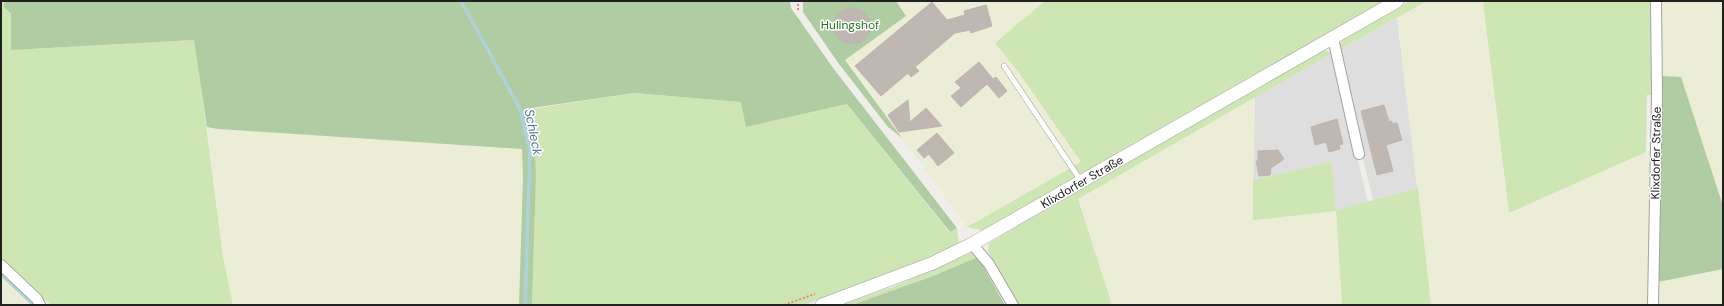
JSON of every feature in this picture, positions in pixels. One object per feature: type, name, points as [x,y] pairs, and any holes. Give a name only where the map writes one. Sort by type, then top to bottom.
[{"type":"street","name":"Klixdorfer Straße","points":[[822,305],[933,263],[972,244],[1397,1]]},
{"type":"street","name":"Klixdorfer Straße","points":[[1653,305],[1657,95],[1656,1]]},
{"type":"street","points":[[1333,38],[1359,154]]},
{"type":"street","points":[[972,244],[989,264],[1013,305]]},
{"type":"street","points":[[1,265],[37,298],[40,305]]},
{"type":"lane","points":[[1004,66],[1082,182]]},
{"type":"path","points":[[798,1],[798,10]]},
{"type":"shaded area","points":[[1397,18],[1418,188],[1373,200],[1337,51]]},
{"type":"shaded area","points":[[1332,53],[1368,202],[1336,210],[1332,161],[1253,180],[1255,96]]},
{"type":"green space","points":[[1,1],[5,1],[3,6],[11,14],[11,50],[195,40],[223,257],[233,305],[51,305],[1,260]]},
{"type":"green space","points":[[5,1],[790,1],[791,8],[833,68],[957,228],[950,232],[847,104],[746,127],[741,102],[634,93],[525,109],[535,148],[536,176],[532,305],[519,305],[523,176],[522,149],[218,129],[207,127],[194,40],[11,50],[11,14],[3,6]]},
{"type":"green space","name":"Hulingshof","points":[[803,1],[896,1],[906,16],[845,60],[902,138],[888,127],[839,64],[803,12]]},
{"type":"green space","name":"Hulingshof","points":[[896,1],[1045,1],[995,43],[1019,73],[1081,162],[967,227],[845,60],[905,16]]},
{"type":"green space","points":[[1045,1],[1383,1],[984,231],[967,227],[1081,162],[1019,73],[995,43]]},
{"type":"green space","points":[[1409,1],[1427,1],[1337,51],[1343,39]]},
{"type":"green space","points":[[1427,1],[1483,1],[1509,213],[1651,150],[1649,305],[1431,305],[1397,18]]},
{"type":"green space","points":[[1483,1],[1653,1],[1653,95],[1647,95],[1646,152],[1509,213]]},
{"type":"green space","points":[[1661,1],[1723,1],[1723,206],[1681,77],[1662,76]]},
{"type":"green space","points":[[1324,50],[1332,53],[1078,199],[1112,305],[1018,305],[988,251],[989,243]]},
{"type":"green space","points":[[1662,76],[1681,77],[1723,206],[1723,269],[1658,282]]},
{"type":"green space","points":[[634,93],[742,102],[746,127],[847,104],[949,232],[957,228],[959,244],[942,253],[804,305],[532,305],[536,176],[535,148],[525,110]]},
{"type":"green space","points":[[1255,96],[1253,219],[1336,210],[1342,305],[1112,305],[1077,199]]},
{"type":"green space","points":[[207,127],[218,129],[522,149],[523,176],[519,305],[233,305],[223,257]]},
{"type":"green space","points":[[1332,161],[1336,210],[1418,188],[1431,305],[1342,305],[1336,211],[1253,220],[1253,180]]},
{"type":"green space","points":[[971,253],[978,257],[933,276],[852,305],[841,305],[895,286]]},
{"type":"green space","points":[[978,257],[1005,305],[852,305],[933,276]]},
{"type":"green space","points":[[1723,269],[1723,305],[1658,305],[1658,282]]},
{"type":"green space","points":[[1,276],[32,305],[1,305]]},
{"type":"building","points":[[932,2],[947,20],[965,15],[964,11],[986,5],[992,26],[971,33],[970,30],[955,33],[915,67],[919,71],[911,77],[908,73],[881,96],[855,66]]},
{"type":"building","points":[[856,8],[865,13],[869,19],[869,33],[865,39],[856,44],[848,44],[839,39],[835,33],[834,22],[839,13],[845,9]]},
{"type":"building","points":[[979,62],[993,79],[996,77],[1007,91],[999,98],[987,84],[961,107],[951,96],[961,88],[955,82]]},
{"type":"building","points":[[908,100],[910,122],[926,108],[942,126],[899,132],[888,115]]},
{"type":"building","points":[[1384,105],[1389,122],[1392,121],[1392,124],[1397,123],[1402,140],[1386,145],[1393,171],[1377,175],[1361,111]]},
{"type":"building","points":[[1337,119],[1343,144],[1339,145],[1340,149],[1329,152],[1326,142],[1315,145],[1311,127]]},
{"type":"building","points":[[937,133],[954,153],[938,166],[929,154],[924,158],[917,150]]},
{"type":"building","points":[[1278,150],[1284,159],[1271,168],[1270,175],[1259,176],[1256,161],[1258,161],[1258,151]]},
{"type":"waterway","name":"Schleck","points":[[461,1],[520,109],[530,151],[525,305]]},
{"type":"waterway","points":[[1,274],[34,305]]}]
